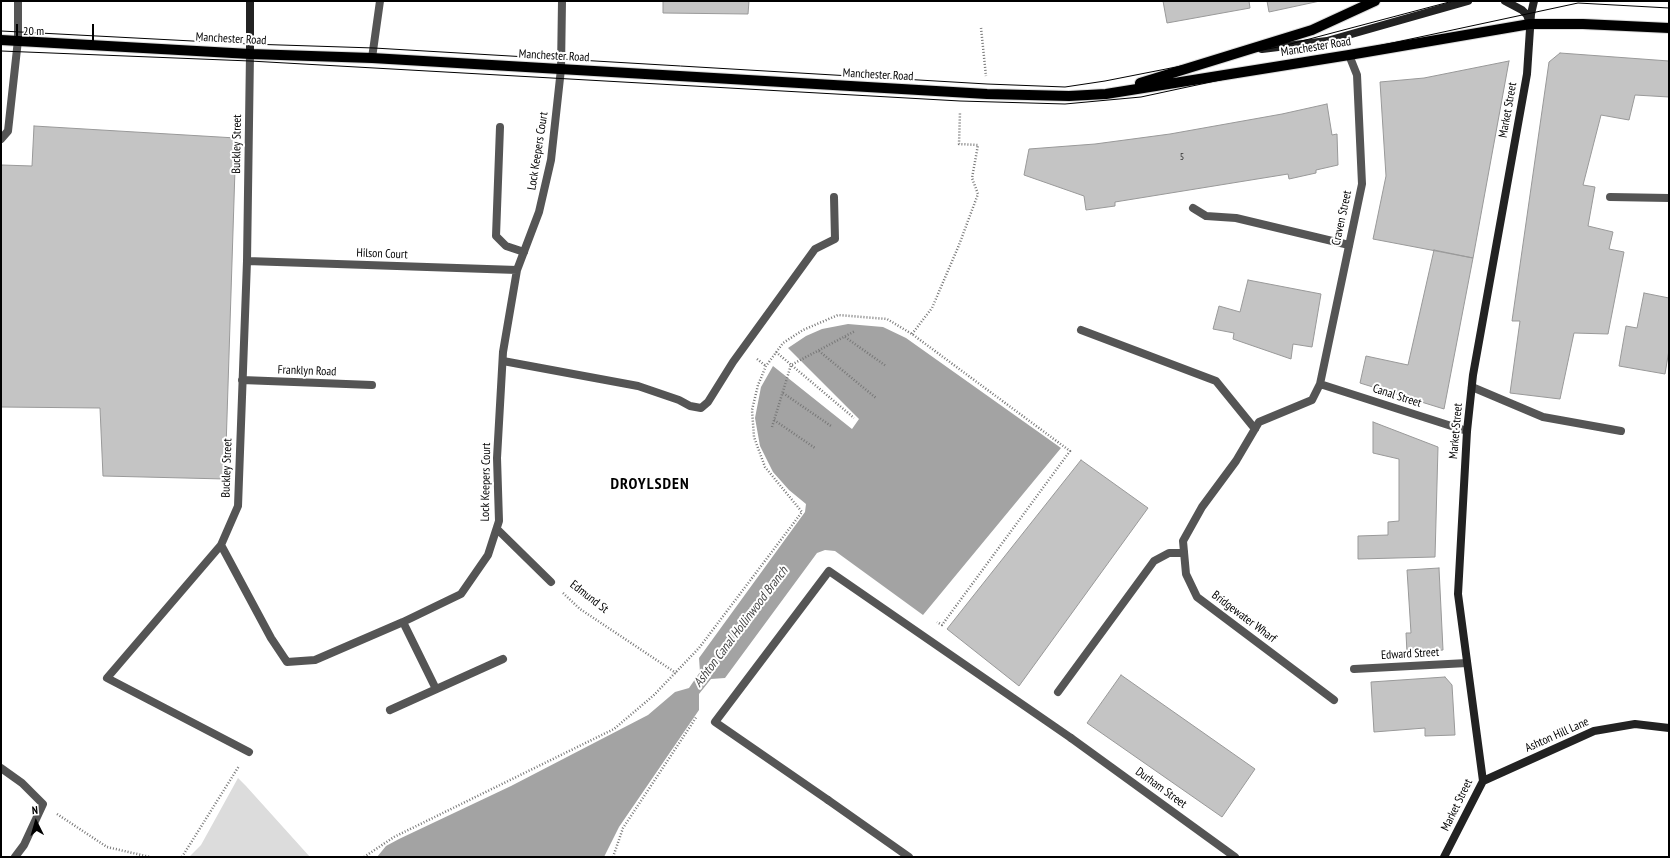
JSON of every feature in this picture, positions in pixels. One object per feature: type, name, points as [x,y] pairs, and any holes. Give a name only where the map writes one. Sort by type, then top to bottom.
[{"type":"main road","name":"Manchester Road","points":[[1106,94],[1312,30],[1375,1]]},
{"type":"main road","name":"Manchester Road","points":[[1,40],[250,54],[372,58],[960,93],[1069,96],[1106,94],[1530,24],[1583,24],[1669,28]]},
{"type":"street","points":[[1,139],[8,131],[18,40],[18,1]]},
{"type":"street","points":[[250,1],[250,54]]},
{"type":"street","points":[[372,58],[380,1]]},
{"type":"street","name":"Lock Keepers Court","points":[[221,545],[271,638],[287,662],[315,660],[403,622],[461,594],[488,555],[499,521],[497,458],[503,361],[517,270],[539,212],[551,160],[561,69],[562,1]]},
{"type":"street","points":[[1244,51],[1327,41],[1468,1]]},
{"type":"street","points":[[1505,1],[1522,10],[1527,15],[1530,24]]},
{"type":"street","name":"Market Street","points":[[1444,857],[1483,782],[1458,594],[1467,431],[1472,387],[1526,74],[1530,24],[1534,1]]},
{"type":"street","name":"Buckley Street","points":[[249,752],[107,678],[221,545],[238,506],[247,261],[250,54]]},
{"type":"street","name":"Craven Street","points":[[1320,384],[1362,184],[1357,75],[1349,55]]},
{"type":"street","points":[[500,128],[496,236],[506,246],[524,252]]},
{"type":"street","points":[[503,361],[638,386],[679,400],[690,406],[701,408],[708,402],[733,362],[815,249],[835,239],[834,197]]},
{"type":"street","points":[[1610,197],[1669,198]]},
{"type":"street","points":[[1193,208],[1206,216],[1236,218],[1349,245]]},
{"type":"street","name":"Hilson Court","points":[[247,261],[517,270]]},
{"type":"street","points":[[1081,330],[1216,381],[1255,429]]},
{"type":"street","name":"Franklyn Road","points":[[242,380],[372,385]]},
{"type":"street","name":"Bridgewater Wharf","points":[[1320,384],[1312,400],[1260,422],[1236,461],[1202,507],[1183,541],[1186,574],[1197,596],[1334,700]]},
{"type":"street","name":"Canal Street","points":[[1320,384],[1467,431]]},
{"type":"street","points":[[1472,387],[1544,417],[1621,432]]},
{"type":"street","name":"Edmund St","points":[[497,529],[551,582]]},
{"type":"street","points":[[1058,692],[1154,560],[1170,554],[1184,553]]},
{"type":"street","name":"Durham Street","points":[[909,857],[715,722],[829,571],[1072,738],[1235,857]]},
{"type":"street","points":[[403,622],[436,689]]},
{"type":"street","points":[[390,710],[503,659]]},
{"type":"street","name":"Edward Street","points":[[1354,669],[1467,663]]},
{"type":"street","name":"Ashton Hill Lane","points":[[1483,782],[1594,731],[1635,724],[1669,728]]},
{"type":"street","points":[[1,768],[22,783],[43,804],[24,845],[15,857]]},
{"type":"path","points":[[981,28],[987,94]]},
{"type":"path","points":[[912,334],[932,308],[959,245],[978,194],[972,178],[978,145],[959,144],[960,93]]},
{"type":"path","points":[[364,857],[394,837],[614,729],[654,696],[699,648],[802,512],[765,467],[754,438],[752,410],[758,385],[766,366],[783,343],[803,330],[838,315],[887,319],[912,334],[1070,451],[942,624]]},
{"type":"path","points":[[772,427],[791,365],[855,331]]},
{"type":"path","points":[[845,337],[886,366]]},
{"type":"path","points":[[819,351],[876,398]]},
{"type":"path","points":[[776,352],[854,418]]},
{"type":"path","points":[[783,393],[831,426]]},
{"type":"path","points":[[774,420],[815,448]]},
{"type":"path","name":"Edmund St","points":[[551,582],[580,608],[676,673]]},
{"type":"path","points":[[182,857],[249,752]]},
{"type":"path","points":[[43,804],[107,847],[150,857]]},
{"type":"shaded area","points":[[238,778],[310,857],[189,857],[201,845]]},
{"type":"water","name":"Ashton Canal Hollinwood Branch","points":[[848,324],[883,327],[906,338],[1061,448],[923,615],[835,551],[825,550],[817,553],[725,678],[711,679],[699,694],[699,710],[619,827],[604,857],[377,857],[386,846],[511,786],[648,715],[675,692],[689,688],[700,672],[699,658],[805,512],[806,504],[789,490],[773,472],[760,446],[755,418],[761,387],[773,366],[852,429],[859,419],[788,348],[806,336],[822,329]]},
{"type":"building","points":[[663,1],[749,1],[748,14],[663,13]]},
{"type":"building","points":[[1163,1],[1249,1],[1250,8],[1167,23]]},
{"type":"building","points":[[1267,1],[1320,1],[1269,12]]},
{"type":"building","points":[[1560,53],[1669,61],[1669,97],[1635,95],[1629,120],[1601,115],[1583,185],[1595,187],[1588,226],[1613,232],[1609,249],[1624,252],[1608,334],[1574,333],[1560,399],[1510,393],[1520,321],[1512,321],[1549,62]]},
{"type":"building","points":[[1509,61],[1473,258],[1373,239],[1386,176],[1380,82],[1424,78]]},
{"type":"building","points":[[1327,104],[1332,135],[1337,134],[1338,165],[1316,170],[1316,173],[1289,179],[1288,174],[1115,202],[1115,206],[1086,210],[1084,196],[1024,175],[1029,149],[1095,144],[1170,134],[1282,114]]},
{"type":"building","points":[[34,126],[236,138],[225,479],[103,476],[100,408],[1,407],[1,167],[2,165],[32,166]]},
{"type":"building","points":[[1434,250],[1473,258],[1444,409],[1360,383],[1366,356],[1408,365]]},
{"type":"building","points":[[1248,280],[1321,294],[1312,347],[1293,344],[1291,359],[1233,339],[1234,333],[1213,329],[1219,306],[1240,312]]},
{"type":"building","points":[[1644,293],[1669,298],[1669,350],[1665,374],[1619,366],[1626,326],[1637,328]]},
{"type":"building","points":[[1373,422],[1438,447],[1435,557],[1358,559],[1358,536],[1388,535],[1388,522],[1399,521],[1399,459],[1373,453]]},
{"type":"building","points":[[1081,460],[1148,508],[1019,686],[947,629]]},
{"type":"building","points":[[1439,568],[1443,650],[1407,653],[1406,633],[1411,633],[1407,570]]},
{"type":"building","points":[[1121,675],[1255,769],[1222,817],[1087,723]]},
{"type":"building","points":[[1445,677],[1452,685],[1455,735],[1425,736],[1425,728],[1374,732],[1371,682]]},
{"type":"tram line","points":[[1,31],[250,44],[374,48],[987,84],[1065,87],[1105,81],[1283,46],[1453,1]]},
{"type":"tram line","points":[[1,51],[250,61],[960,101],[1065,104],[1141,97],[1578,3],[1669,8]]},
{"type":"district","name":"DROYLSDEN","points":[[650,484]]}]
